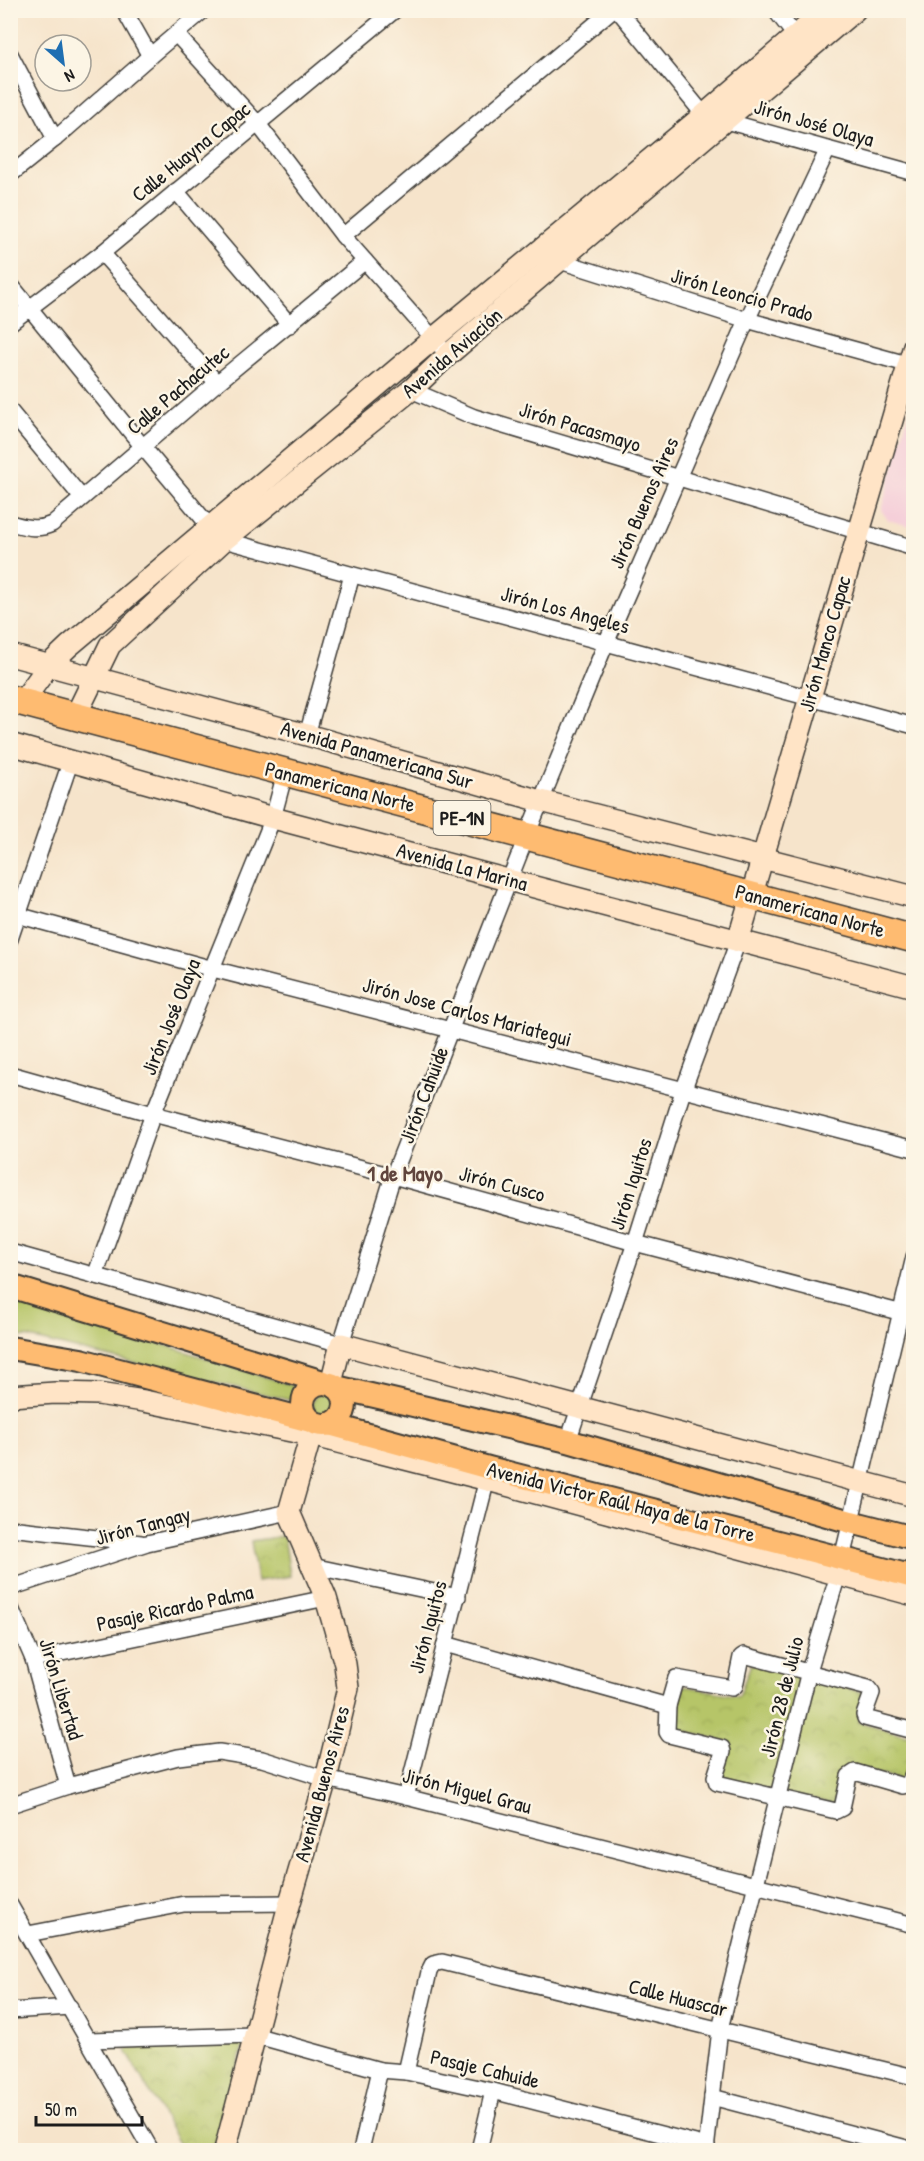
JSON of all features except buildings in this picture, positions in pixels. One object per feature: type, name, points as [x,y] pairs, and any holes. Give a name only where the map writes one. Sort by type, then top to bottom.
[{"type":"highway","name":"Panamericana Norte","points":[[16,700],[914,939]]},
{"type":"main road","name":"Avenida Aviación","points":[[16,700],[69,646],[411,390],[449,354],[725,120],[801,43],[826,10]]},
{"type":"main road","name":"Avenida Aviación","points":[[76,715],[110,645],[217,534],[433,339],[704,115],[801,43],[855,10]]},
{"type":"main road","name":"Jirón Manco Capac","points":[[738,941],[858,532],[912,359]]},
{"type":"main road","name":"Avenida Panamericana Sur","points":[[10,655],[308,735],[541,801],[914,897]]},
{"type":"main road","name":"Avenida La Marina","points":[[10,744],[273,818],[914,987]]},
{"type":"main road","name":"Avenida Victor Raúl Haya de la Torre","points":[[10,1286],[330,1384],[568,1441],[850,1522],[914,1538]]},
{"type":"main road","name":"Jirón Cahuide","points":[[330,1384],[341,1344]]},
{"type":"main road","points":[[341,1344],[914,1496]]},
{"type":"main road","name":"Avenida Victor Raúl Haya de la Torre","points":[[10,1348],[81,1360],[488,1474],[840,1567],[914,1577]]},
{"type":"main road","points":[[10,1396],[55,1393],[98,1394],[317,1426],[335,1421],[344,1411],[344,1398],[330,1384],[309,1388],[305,1394],[303,1409],[317,1426]]},
{"type":"main road","points":[[290,1512],[317,1426]]},
{"type":"main road","name":"Avenida Buenos Aires","points":[[225,2151],[289,1903],[326,1779],[348,1688],[345,1664],[326,1598],[290,1512]]},
{"type":"main road","points":[[840,1567],[914,1595]]},
{"type":"street","points":[[124,10],[150,56]]},
{"type":"street","points":[[10,175],[204,10]]},
{"type":"street","name":"Calle Huayna Capac","points":[[10,323],[102,253],[395,10]]},
{"type":"street","points":[[343,236],[612,10]]},
{"type":"street","points":[[618,10],[704,115]]},
{"type":"street","points":[[775,10],[801,43]]},
{"type":"street","points":[[177,35],[258,124],[343,236],[433,339],[449,354]]},
{"type":"street","points":[[10,54],[55,139]]},
{"type":"street","name":"Jirón José Olaya","points":[[704,115],[914,173]]},
{"type":"street","name":"Jirón Buenos Aires","points":[[510,879],[606,643],[747,320],[828,149]]},
{"type":"street","points":[[176,191],[290,325]]},
{"type":"street","points":[[102,253],[217,383]]},
{"type":"street","name":"Calle Pachacutec","points":[[10,523],[32,529],[52,524],[217,383],[365,261]]},
{"type":"street","name":"Jirón Leoncio Prado","points":[[560,261],[747,320],[912,359]]},
{"type":"street","points":[[10,284],[217,534]]},
{"type":"street","name":"Jirón Pacasmayo","points":[[411,390],[474,417],[914,548]]},
{"type":"street","points":[[10,411],[82,498]]},
{"type":"street","name":"Jirón Los Angeles","points":[[217,534],[352,575],[914,726]]},
{"type":"street","points":[[308,735],[352,575]]},
{"type":"street","points":[[10,939],[15,914],[70,760]]},
{"type":"street","name":"Jirón José Olaya","points":[[95,1276],[153,1114],[273,818],[285,773]]},
{"type":"street","name":"Jirón Cahuide","points":[[341,1344],[393,1176],[510,879]]},
{"type":"street","name":"Jirón Jose Carlos Mariategui","points":[[15,914],[213,969],[914,1149]]},
{"type":"street","name":"Jirón Iquitos","points":[[568,1441],[635,1243],[683,1091],[738,941]]},
{"type":"street","name":"Jirón Cusco","points":[[10,1074],[906,1314]]},
{"type":"street","points":[[10,1252],[341,1344]]},
{"type":"street","name":"Jirón 28 de Julio","points":[[706,2148],[720,2029],[809,1671],[840,1567],[860,1482],[906,1314],[914,1257]]},
{"type":"street","name":"Jirón Iquitos","points":[[406,1797],[488,1474]]},
{"type":"street","name":"Jirón Tangay","points":[[10,1588],[147,1543],[290,1512]]},
{"type":"street","points":[[10,1528],[147,1543]]},
{"type":"street","points":[[312,1566],[458,1597]]},
{"type":"street","name":"Pasaje Ricardo Palma","points":[[33,1659],[326,1598]]},
{"type":"street","name":"Jirón Libertad","points":[[10,1606],[33,1659],[68,1786]]},
{"type":"street","points":[[445,1644],[668,1706]]},
{"type":"street","points":[[914,1731],[866,1718],[864,1715],[872,1693],[868,1688],[744,1655],[741,1657],[735,1686],[732,1688],[676,1678],[668,1706],[667,1732],[669,1735],[722,1748],[716,1777],[717,1783],[836,1811],[842,1808],[849,1776],[852,1773],[903,1786],[909,1783],[914,1771]]},
{"type":"street","name":"Jirón Miguel Grau","points":[[10,1805],[68,1786],[178,1757],[219,1752],[262,1759],[326,1779],[406,1797],[914,1925]]},
{"type":"street","points":[[28,1934],[184,1904],[289,1903]]},
{"type":"street","points":[[10,1905],[151,2151]]},
{"type":"street","name":"Calle Huascar","points":[[406,2072],[429,1972],[433,1964],[442,1962],[914,2077]]},
{"type":"street","points":[[10,2011],[70,2007]]},
{"type":"street","name":"Pasaje Cahuide","points":[[89,2040],[254,2035],[380,2070],[406,2072],[493,2091],[706,2148]]},
{"type":"street","points":[[361,2151],[380,2070]]},
{"type":"street","points":[[479,2151],[493,2091]]},
{"type":"street","points":[[712,2097],[914,2150]]},
{"type":"shaded area","points":[[913,398],[913,527],[888,520],[881,510]]},
{"type":"green space","points":[[10,1296],[291,1385],[296,1389],[295,1397],[289,1400],[26,1337],[11,1337]]},
{"type":"green space","points":[[324,1393],[332,1396],[335,1404],[332,1412],[324,1415],[316,1412],[313,1404],[316,1396]]},
{"type":"green space","points":[[284,1536],[290,1576],[257,1581],[251,1541]]},
{"type":"green space","points":[[751,1664],[865,1693],[859,1722],[913,1737],[913,1757],[906,1781],[849,1767],[837,1805],[722,1779],[731,1743],[673,1728],[684,1686],[739,1696]]},
{"type":"green space","points":[[245,2039],[214,2150],[183,2150],[125,2049]]},
{"type":"district","name":"1 de Mayo","points":[[405,1173]]}]
